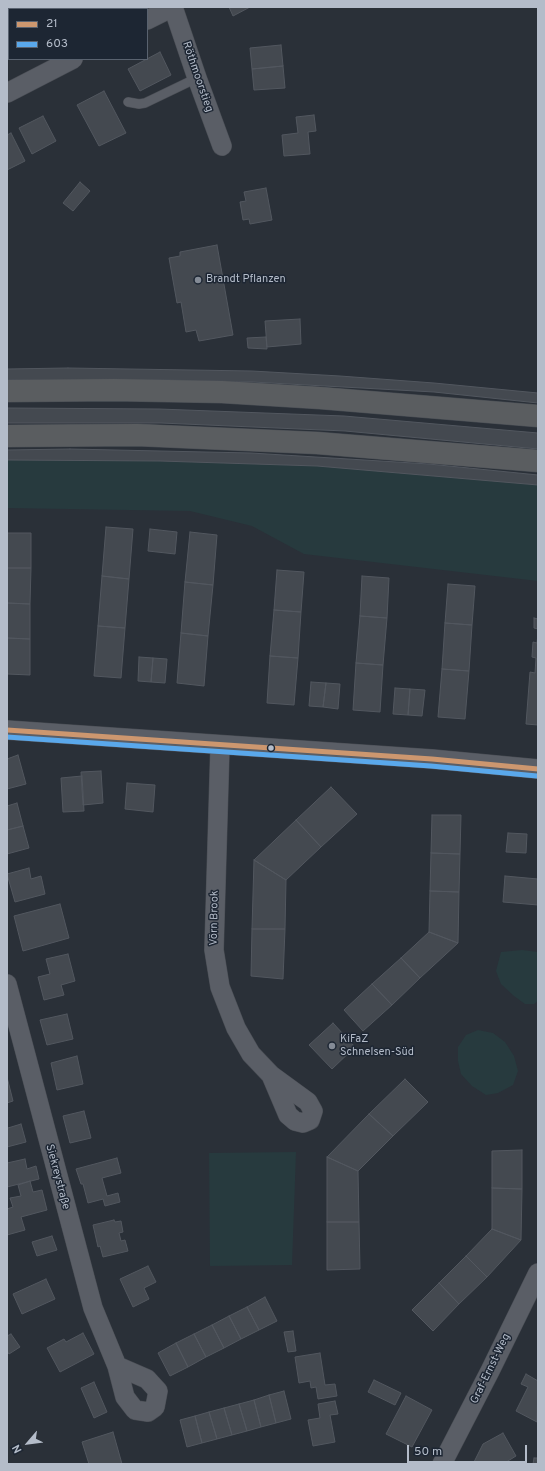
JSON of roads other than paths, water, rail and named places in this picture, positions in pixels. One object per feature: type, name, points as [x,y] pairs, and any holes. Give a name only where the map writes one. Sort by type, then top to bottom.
[{"type":"highway","points":[[7,391],[114,390],[222,392],[320,398],[538,416]]},
{"type":"highway","points":[[7,436],[136,435],[302,442],[538,461]]},
{"type":"street","points":[[148,20],[173,7]]},
{"type":"street","name":"Röthmoorstieg","points":[[173,7],[222,146]]},
{"type":"street","points":[[7,93],[71,60]]},
{"type":"street","points":[[7,730],[220,746],[432,759],[538,769]]},
{"type":"street","name":"Vörn Brook","points":[[220,746],[214,950],[220,987],[236,1028],[251,1054],[271,1075]]},
{"type":"street","name":"Siekreystraße","points":[[7,984],[93,1308],[117,1366]]},
{"type":"street","name":"Graf-Ernst-Weg","points":[[442,1464],[538,1273]]},
{"type":"lane","points":[[128,102],[139,104],[145,103],[197,78]]},
{"type":"place","name":"Brandt Pflanzen","points":[[198,280]]},
{"type":"place","name":"KiFaZ Schnelsen-Süd","points":[[332,1046]]}]
